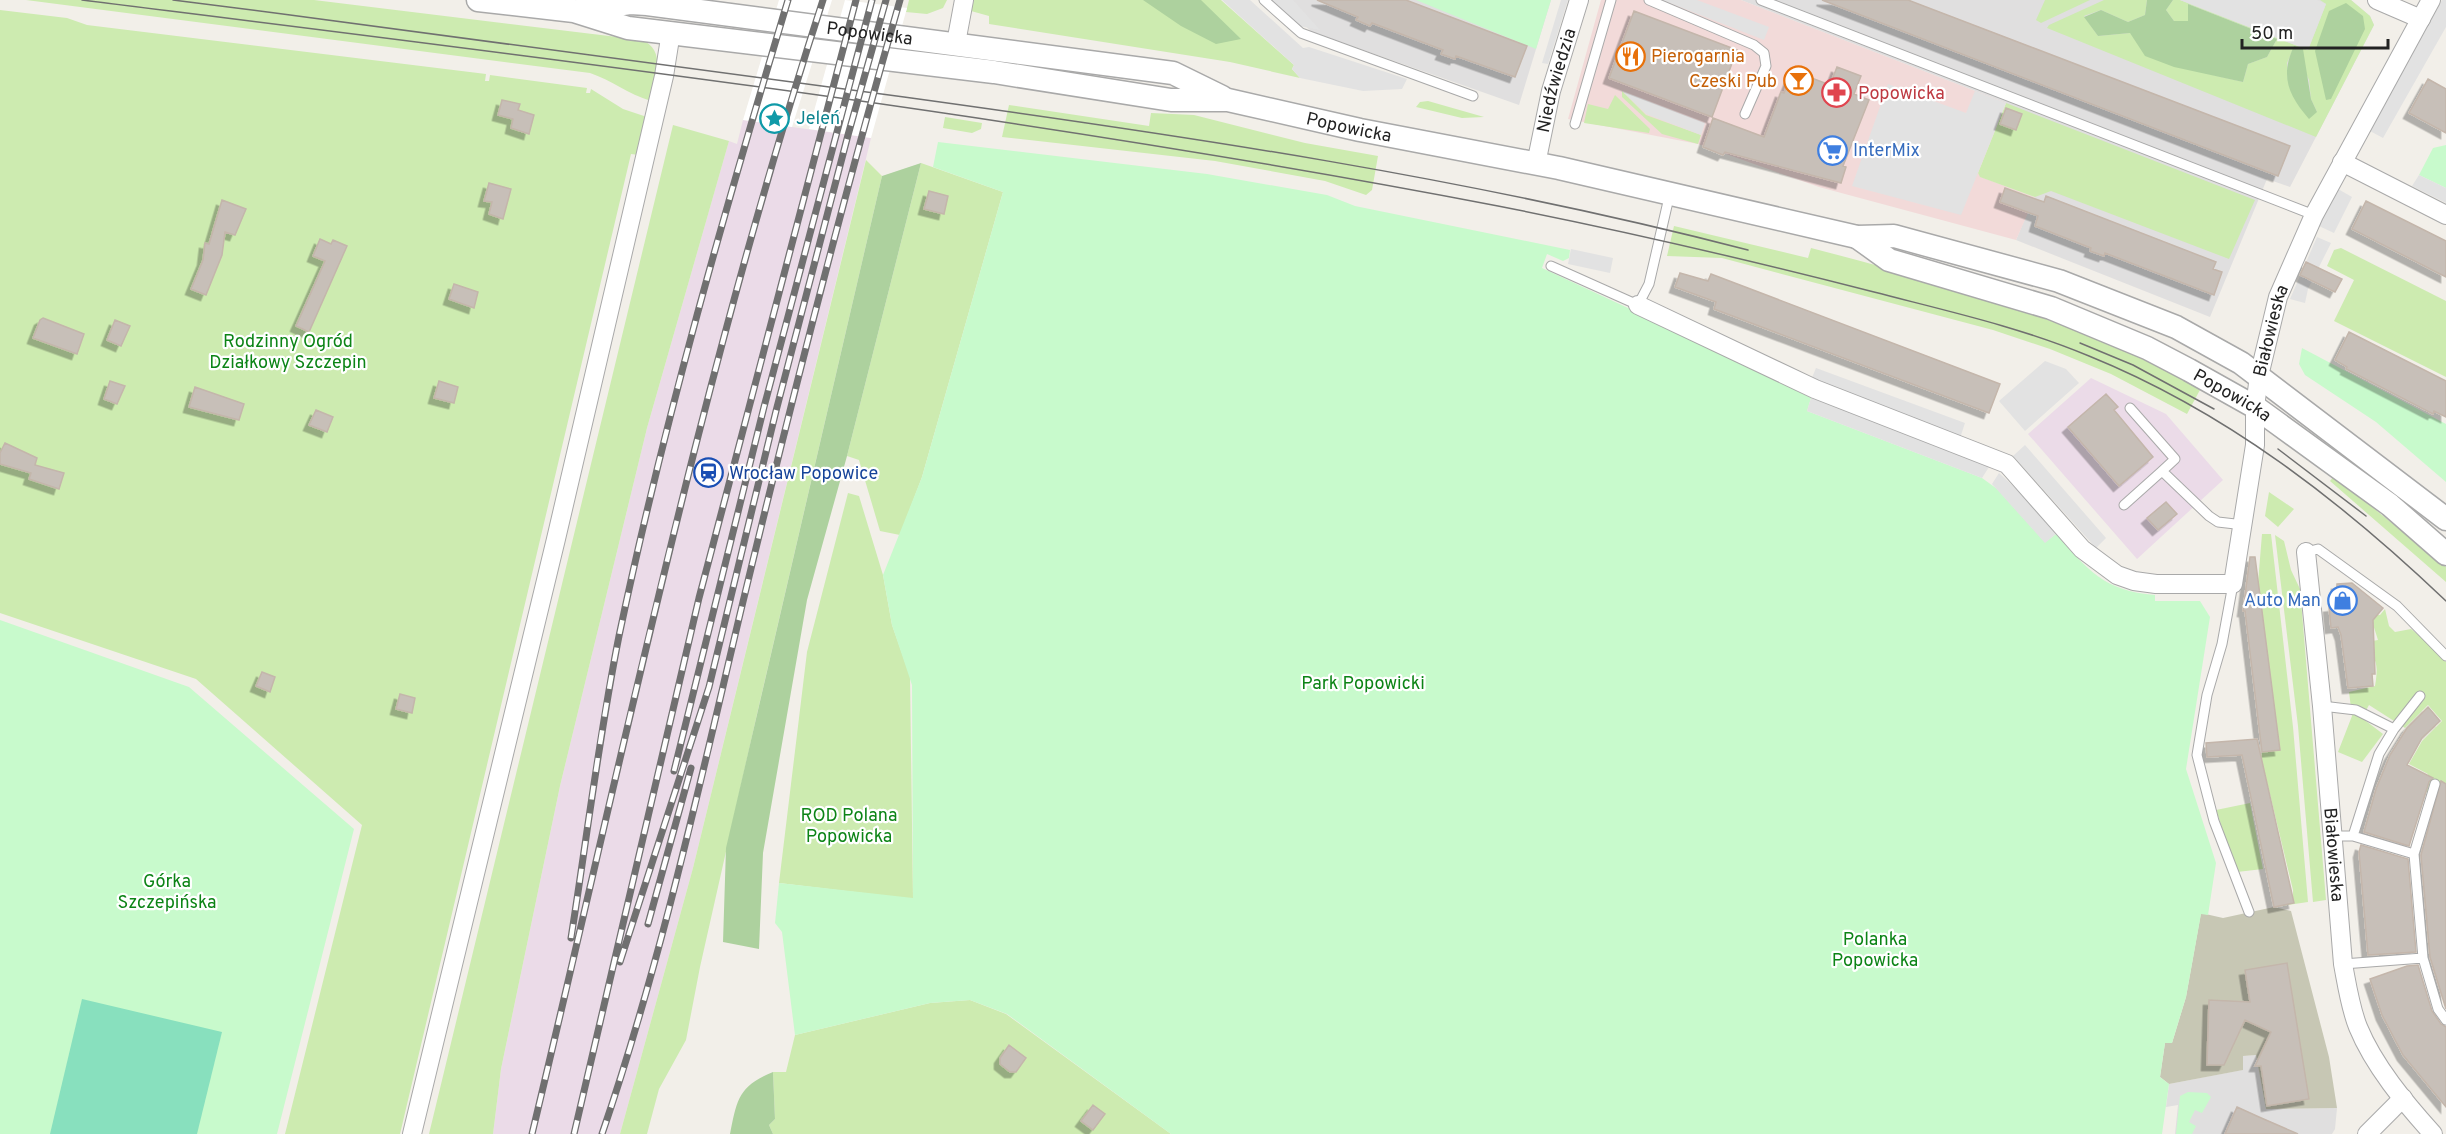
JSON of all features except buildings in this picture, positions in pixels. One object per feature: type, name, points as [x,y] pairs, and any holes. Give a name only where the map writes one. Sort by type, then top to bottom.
[{"type":"street","points":[[478,0],[574,11]]},
{"type":"street","points":[[956,44],[964,0]]},
{"type":"street","name":"Niedźwiedzia","points":[[1536,164],[1549,99],[1579,0]]},
{"type":"street","points":[[2377,0],[2421,19]]},
{"type":"street","name":"Białowieska","points":[[2233,584],[2255,445],[2255,407],[2259,376],[2277,297],[2314,215],[2431,0]]},
{"type":"street","name":"Popowicka","points":[[574,11],[647,2],[1173,73],[1228,100]]},
{"type":"street","name":"Popowicka","points":[[574,11],[628,28],[994,72],[1172,100],[1228,100],[1360,130],[1670,193],[1857,237],[1893,236],[2088,291],[2200,339],[2259,376],[2446,519]]},
{"type":"street","points":[[412,1134],[561,517],[664,76],[671,33]]},
{"type":"street","points":[[2342,162],[2446,215]]},
{"type":"street","name":"Popowicka","points":[[1857,237],[1889,260],[2050,308],[2147,348],[2255,407],[2390,505],[2446,554]]},
{"type":"street","points":[[1638,305],[1815,388],[2007,464],[2082,549],[2116,575],[2134,581],[2156,584],[2233,584]]},
{"type":"street","name":"Białowieska","points":[[2306,552],[2322,706],[2343,964],[2359,1028],[2403,1098],[2433,1134]]},
{"type":"street","points":[[2367,1134],[2403,1098]]},
{"type":"lane","points":[[1264,0],[1301,33],[1473,96]]},
{"type":"lane","points":[[1575,124],[1611,0]]},
{"type":"lane","points":[[1648,0],[1754,45],[1764,53],[1766,66],[1745,114]]},
{"type":"lane","points":[[1761,0],[2314,215]]},
{"type":"lane","points":[[1551,266],[1638,305],[1649,284],[1670,193]]},
{"type":"lane","points":[[2124,505],[2175,459],[2130,408]]},
{"type":"lane","points":[[2162,471],[2218,522],[2244,525]]},
{"type":"lane","points":[[2306,552],[2318,549],[2397,606],[2446,656]]},
{"type":"lane","points":[[2233,584],[2222,644],[2207,695],[2197,755],[2214,821],[2249,912]]},
{"type":"lane","points":[[2353,836],[2379,754],[2394,729],[2420,696]]},
{"type":"lane","points":[[2322,706],[2356,710],[2394,729]]},
{"type":"lane","points":[[2435,784],[2414,854],[2423,958],[2438,1009],[2446,1020]]},
{"type":"lane","points":[[2332,836],[2353,836],[2414,854]]},
{"type":"lane","points":[[2343,964],[2423,958]]},
{"type":"shaded area","points":[[1222,0],[1250,0],[1303,48],[1309,47],[1407,79],[1402,89],[1363,91],[1300,78],[1292,69],[1294,65]]},
{"type":"shaded area","points":[[1270,0],[1293,0],[1320,30],[1299,26]]},
{"type":"shaded area","points":[[1276,0],[1551,0],[1519,105],[1312,32]]},
{"type":"shaded area","points":[[1561,0],[1568,0],[1548,64],[1542,63]]},
{"type":"shaded area","points":[[1601,0],[1741,0],[2006,103],[1978,173],[1981,177],[2035,197],[2016,240],[1819,187],[1698,144],[1568,119]]},
{"type":"shaded area","points":[[1662,0],[1697,0],[1769,27],[1764,40]]},
{"type":"shaded area","points":[[1741,0],[2351,0],[2370,16],[2374,25],[2290,187],[2267,179],[2210,317],[2016,240],[2034,197],[2006,103]]},
{"type":"shaded area","points":[[2180,0],[2317,0],[2326,4],[2308,50]]},
{"type":"shaded area","points":[[2442,0],[2446,0],[2446,27],[2383,138],[2370,131]]},
{"type":"shaded area","points":[[1888,84],[1966,113],[1975,91],[2006,103],[1961,215],[1852,186]]},
{"type":"shaded area","points":[[1622,91],[1705,123],[1701,135],[1646,114]]},
{"type":"shaded area","points":[[743,120],[871,138],[693,868],[620,1134],[493,1134],[501,1069],[560,786],[647,428],[729,141],[737,144]]},
{"type":"shaded area","points":[[2419,175],[2446,188],[2446,203],[2412,186]]},
{"type":"shaded area","points":[[2338,189],[2352,197],[2334,233],[2319,226]]},
{"type":"shaded area","points":[[2317,237],[2331,243],[2308,289],[2305,303],[2290,299]]},
{"type":"shaded area","points":[[1571,249],[1613,258],[1610,273],[1568,264]]},
{"type":"shaded area","points":[[2045,361],[2066,369],[2079,383],[2025,431],[1999,401]]},
{"type":"shaded area","points":[[1816,368],[1965,423],[1960,438],[1811,380]]},
{"type":"shaded area","points":[[2091,378],[2166,414],[2223,480],[2137,559],[2028,434]]},
{"type":"shaded area","points":[[1811,398],[1949,449],[1989,467],[1982,478],[1807,411]]},
{"type":"shaded area","points":[[2025,445],[2106,538],[2096,548],[2013,456]]},
{"type":"shaded area","points":[[1999,473],[2023,495],[2056,534],[2045,543],[1992,484]]},
{"type":"shaded area","points":[[2274,907],[2291,911],[2329,1057],[2337,1108],[2266,1109],[2256,1055],[2243,1056],[2243,1070],[2169,1084],[2160,1077],[2165,1043],[2172,1043],[2186,997],[2201,913],[2223,918]]},
{"type":"shaded area","points":[[2256,1055],[2266,1109],[2337,1108],[2335,1129],[2332,1134],[2175,1134],[2178,1105],[2166,1107],[2169,1084],[2242,1070],[2242,1056]]},
{"type":"green space","points":[[26,0],[314,0],[642,40],[655,51],[657,76],[651,101],[590,73]]},
{"type":"green space","points":[[909,0],[947,0],[943,8],[927,14],[906,12]]},
{"type":"green space","points":[[974,0],[1221,0],[1294,65],[1292,69],[1300,78],[1230,62],[989,24],[989,16],[971,11]]},
{"type":"green space","points":[[1143,0],[1201,0],[1241,39],[1216,44],[1181,26]]},
{"type":"green space","points":[[1416,0],[1551,0],[1536,49]]},
{"type":"green space","points":[[2045,0],[2090,0],[2041,23],[2036,20]]},
{"type":"green space","points":[[2104,0],[2147,0],[2145,15],[2128,22],[2101,10],[2084,16],[2098,36],[2130,33],[2213,75],[2243,82],[2248,64],[2267,57],[2277,39],[2188,4],[2188,21],[2174,21],[2166,10],[2173,0],[2180,0],[2308,50],[2326,4],[2320,0],[2351,0],[2370,16],[2374,25],[2316,137],[2047,28],[2049,25]],"holes":[[[2294,47],[2309,80],[2311,99],[2317,112],[2288,82],[2287,63]]]},
{"type":"green space","points":[[2147,0],[2173,0],[2166,10],[2174,21],[2188,21],[2188,4],[2277,39],[2267,57],[2248,64],[2243,82],[2174,67],[2145,56],[2130,33],[2098,36],[2084,17],[2101,10],[2128,22],[2145,15]]},
{"type":"green space","points":[[2346,3],[2363,16],[2365,29],[2331,99],[2326,100],[2315,51],[2329,11]]},
{"type":"green space","name":"Rodzinny Ogród Działkowy Szczepin","points":[[0,10],[67,18],[87,25],[486,74],[485,81],[489,81],[490,75],[587,88],[586,93],[590,93],[591,89],[623,109],[647,117],[639,155],[631,154],[400,1134],[285,1134],[362,825],[196,679],[0,613]]},
{"type":"green space","points":[[2294,46],[2303,49],[2311,99],[2317,112],[2309,119],[2296,102],[2288,85],[2287,67]]},
{"type":"green space","points":[[1622,91],[1646,115],[1701,135],[1698,144],[1662,134],[1622,97]]},
{"type":"green space","points":[[1615,95],[1650,129],[1649,133],[1584,123],[1588,104],[1608,109]]},
{"type":"green space","points":[[1428,101],[1484,117],[1462,118],[1416,107],[1420,102]]},
{"type":"green space","points":[[2006,103],[2255,200],[2229,259],[2051,191],[2035,197],[1980,177],[1978,173]]},
{"type":"green space","points":[[1009,105],[1149,126],[1151,113],[1194,115],[1305,143],[1378,156],[1372,190],[1366,195],[1325,181],[1215,161],[1002,137]]},
{"type":"green space","points":[[945,117],[982,123],[981,129],[972,133],[943,128]]},
{"type":"green space","points":[[673,125],[729,141],[647,428],[560,786],[501,1069],[493,1134],[429,1134]]},
{"type":"green space","name":"Park Popowicki","points":[[938,142],[1207,174],[1327,195],[1355,206],[1570,250],[1569,258],[1563,261],[1547,254],[1542,268],[1727,354],[1811,398],[1807,411],[1982,478],[2000,491],[2045,542],[2056,534],[2088,568],[2110,583],[2137,593],[2155,595],[2155,601],[2200,601],[2210,617],[2186,769],[2216,863],[2208,915],[2201,914],[2186,997],[2172,1043],[2165,1043],[2160,1077],[2169,1084],[2162,1134],[1171,1134],[1007,1014],[970,1000],[930,1003],[795,1035],[782,932],[775,923],[779,883],[913,898],[912,685],[892,625],[883,575],[922,477],[1003,192],[933,167]]},
{"type":"green space","points":[[2446,145],[2446,188],[2419,175],[2433,148]]},
{"type":"green space","points":[[866,160],[882,176],[757,714],[700,967],[686,1040],[659,1089],[647,1134],[620,1134],[693,868]]},
{"type":"green space","points":[[921,163],[1003,192],[922,477],[900,535],[880,531],[859,460],[847,456]]},
{"type":"green space","points":[[921,163],[847,456],[807,600],[763,853],[759,949],[723,942],[726,848],[882,176]]},
{"type":"green space","points":[[1674,226],[1808,258],[1811,248],[1961,290],[2107,343],[2201,388],[2187,414],[2111,374],[2050,349],[1993,330],[1722,258],[1667,256]]},
{"type":"green space","points":[[2341,248],[2446,301],[2446,377],[2334,321],[2354,280],[2327,266],[2334,250]]},
{"type":"green space","points":[[2302,348],[2446,424],[2446,482],[2376,422],[2305,375],[2299,364]]},
{"type":"green space","points":[[2334,476],[2446,567],[2446,582],[2330,481]]},
{"type":"green space","points":[[2269,492],[2294,509],[2278,527],[2265,516]]},
{"type":"green space","name":"ROD Polana Popowicka","points":[[848,493],[859,496],[883,575],[892,625],[910,676],[913,899],[779,883],[807,652]]},
{"type":"green space","points":[[2262,534],[2271,534],[2293,727],[2308,902],[2274,907],[2293,903],[2293,890],[2261,757],[2262,752],[2280,749],[2258,583]]},
{"type":"green space","points":[[2275,535],[2284,541],[2291,570],[2300,589],[2326,900],[2313,902],[2298,726]]},
{"type":"green space","points":[[2385,609],[2389,626],[2395,632],[2411,629],[2430,644],[2446,662],[2446,791],[2443,799],[2423,791],[2428,774],[2409,764],[2422,741],[2442,721],[2428,705],[2405,728],[2369,705],[2362,718],[2383,734],[2362,762],[2338,752],[2352,716],[2349,692],[2375,686],[2377,671],[2375,660],[2368,651],[2355,644],[2378,640],[2370,615],[2380,615]]},
{"type":"green space","name":"Górka Szczepińska","points":[[0,620],[189,687],[354,829],[277,1134],[0,1134]]},
{"type":"green space","points":[[2250,803],[2263,869],[2237,872],[2216,810]]},
{"type":"green space","points":[[82,999],[222,1032],[197,1134],[50,1134]]},
{"type":"green space","points":[[970,1000],[1006,1014],[1171,1134],[773,1134],[769,1125],[775,1119],[773,1072],[786,1072],[795,1035],[930,1003]]},
{"type":"green space","points":[[773,1072],[775,1119],[769,1125],[773,1134],[730,1134],[737,1103],[741,1096],[761,1077]]},
{"type":"green space","points":[[2188,1092],[2207,1093],[2211,1097],[2202,1113],[2195,1110],[2189,1122],[2196,1126],[2192,1134],[2176,1134],[2180,1096]]},
{"type":"pier","points":[[779,0],[832,0],[792,127],[743,120]]},
{"type":"pier","points":[[845,0],[907,8],[871,138],[809,129]]},
{"type":"tram line","points":[[82,0],[792,91],[1146,144],[1498,206],[1687,246],[1874,292],[2037,336],[2139,378],[2187,403],[2234,431],[2323,494],[2365,528],[2446,601]]},
{"type":"tram line","points":[[173,0],[539,47],[1116,127],[1434,180],[1644,224],[1748,250]]},
{"type":"tram line","points":[[2080,343],[2133,365],[2214,409]]},
{"type":"tram line","points":[[2278,449],[2366,516]]},
{"type":"railway","points":[[571,938],[605,711],[637,556],[697,316],[788,0]]},
{"type":"railway","points":[[532,1134],[632,706],[702,422],[779,140],[823,0]]},
{"type":"railway","points":[[574,1134],[699,598],[856,0]]},
{"type":"railway","points":[[674,771],[764,407],[872,0]]},
{"type":"railway","points":[[620,962],[709,687],[776,411],[848,135],[886,0]]},
{"type":"railway","points":[[602,1134],[661,939],[798,381],[837,228],[900,0]]},
{"type":"railway","points":[[648,924],[691,768]]},
{"type":"place","name":"Pierogarnia","points":[[1630,56]]},
{"type":"place","name":"Czeski Pub","points":[[1798,81]]},
{"type":"place","name":"Popowicka","points":[[1837,93]]},
{"type":"place","name":"Jeleń","points":[[775,118]]},
{"type":"place","name":"InterMix","points":[[1832,150]]},
{"type":"place","name":"Wrocław Popowice","points":[[708,473]]},
{"type":"place","name":"Auto Man","points":[[2342,600]]},
{"type":"park label","name":"Polanka Popowicka","points":[[1875,949]]}]
